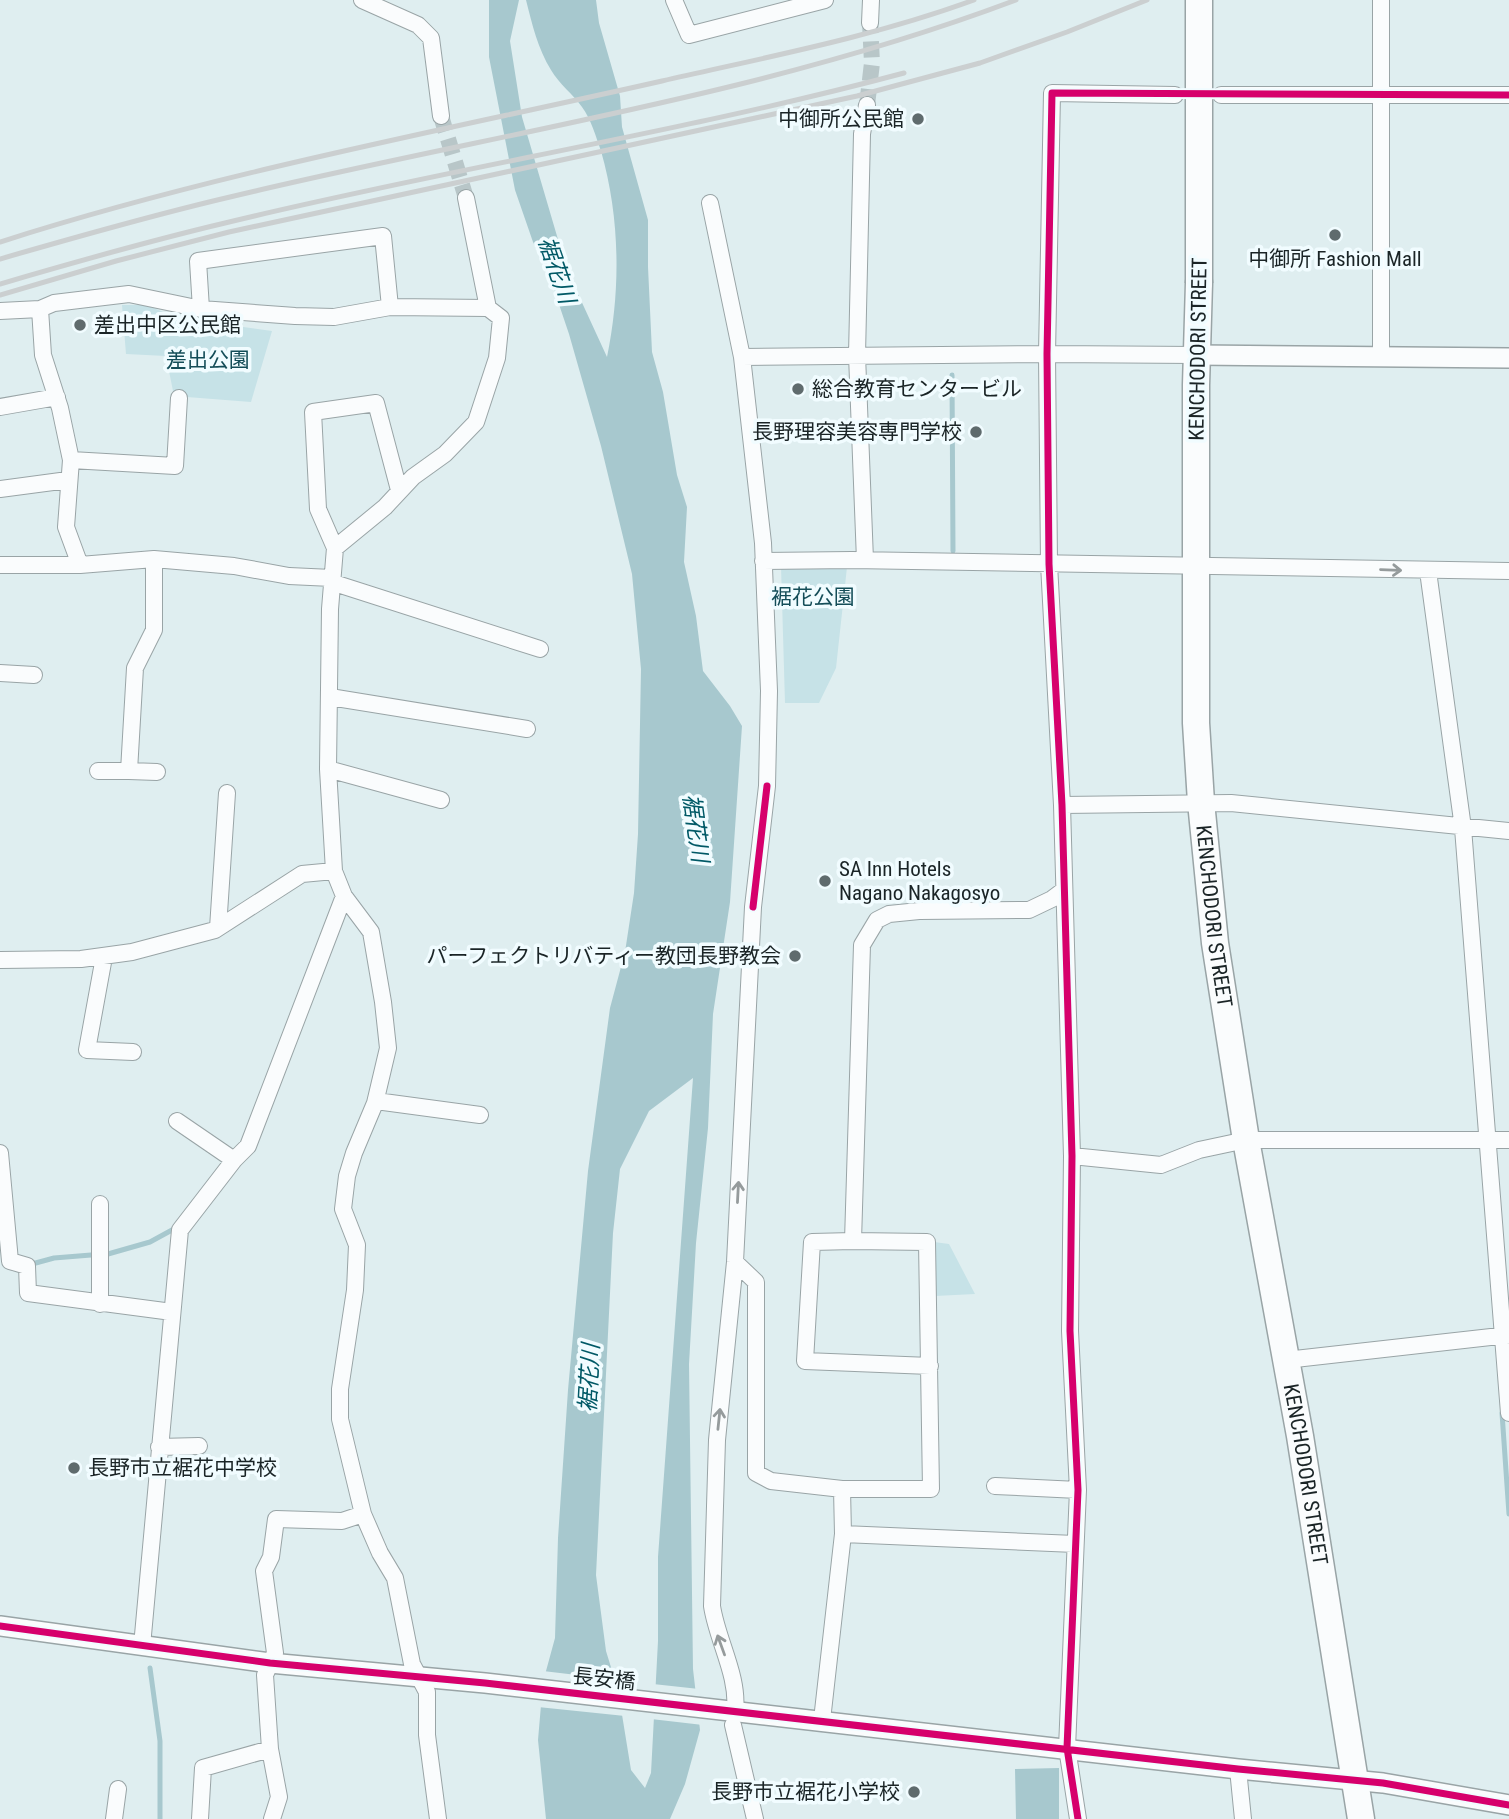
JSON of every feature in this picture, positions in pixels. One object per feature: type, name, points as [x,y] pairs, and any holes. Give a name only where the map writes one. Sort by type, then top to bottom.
[{"type":"highway","name":"KENCHODORI STREET","points":[[1199,0],[1195,567],[1196,723],[1201,802],[1215,943],[1361,1819]]},
{"type":"street","points":[[362,0],[418,25],[431,38],[441,116]]},
{"type":"street","points":[[674,0],[689,35],[825,0]]},
{"type":"street","points":[[870,23],[871,0]]},
{"type":"street","points":[[1381,0],[1381,357]]},
{"type":"street","points":[[1078,1819],[1067,1748],[1078,1490],[1070,1331],[1072,1156],[1062,805],[1049,564],[1047,354],[1052,93],[1175,94]]},
{"type":"street","points":[[1221,95],[1509,95]]},
{"type":"street","points":[[865,560],[857,355],[862,134],[867,105]]},
{"type":"street","points":[[466,198],[488,308]]},
{"type":"street","points":[[710,203],[742,357],[764,561],[769,691],[767,786],[753,907],[735,1262],[717,1440],[712,1606],[716,1629],[737,1696],[729,1715],[755,1819]]},
{"type":"street","points":[[201,309],[198,261],[383,236],[390,307]]},
{"type":"street","points":[[0,310],[40,309],[54,303],[129,294],[201,309],[334,317],[390,307],[488,308],[501,318],[498,358],[476,422],[444,454],[399,490],[385,507],[335,548]]},
{"type":"street","points":[[40,309],[43,355],[57,397],[71,460],[66,527],[80,565]]},
{"type":"street","points":[[742,357],[1047,354],[1509,358]]},
{"type":"street","points":[[0,407],[57,397]]},
{"type":"street","points":[[71,460],[175,466],[178,398]]},
{"type":"street","points":[[399,490],[376,403],[313,412],[318,509],[335,548],[328,769],[334,871],[344,896],[371,932],[388,1048],[376,1101],[351,1165],[344,1209],[357,1245],[355,1290],[340,1389],[340,1419],[363,1514],[380,1553],[395,1578],[412,1664],[427,1692],[427,1735],[438,1819]]},
{"type":"street","points":[[0,489],[68,480]]},
{"type":"street","points":[[129,771],[135,667],[154,629],[154,559]]},
{"type":"street","points":[[0,565],[80,565],[154,559],[234,566],[289,576],[332,580],[540,649]]},
{"type":"street","points":[[764,561],[865,560],[1509,571]]},
{"type":"street","points":[[1428,571],[1464,828],[1506,1335],[1509,1413]]},
{"type":"street","points":[[0,673],[34,675]]},
{"type":"street","points":[[330,697],[527,729]]},
{"type":"street","points":[[328,769],[441,800]]},
{"type":"street","points":[[99,771],[157,772]]},
{"type":"street","points":[[218,928],[227,793]]},
{"type":"street","points":[[1062,805],[1231,803],[1509,831]]},
{"type":"street","points":[[0,960],[103,957],[132,952],[218,928],[302,874],[334,871]]},
{"type":"street","points":[[853,1241],[862,946],[877,920],[890,914],[919,911],[1029,910],[1064,890]]},
{"type":"street","points":[[142,1646],[180,1230],[248,1146],[344,896]]},
{"type":"street","points":[[103,957],[87,1050],[133,1052]]},
{"type":"street","points":[[376,1101],[469,1119]]},
{"type":"street","points":[[177,1121],[234,1160]]},
{"type":"street","points":[[1072,1156],[1161,1164],[1199,1150],[1247,1140],[1509,1140]]},
{"type":"street","points":[[0,1153],[10,1261],[27,1266],[28,1293],[172,1312]]},
{"type":"street","points":[[100,1204],[100,1304]]},
{"type":"street","points":[[735,1262],[756,1282],[756,1473],[771,1481],[842,1489],[931,1489],[930,1366],[927,1242],[812,1242],[805,1361],[930,1366]]},
{"type":"street","points":[[1286,1360],[1506,1335]]},
{"type":"street","points":[[159,1447],[199,1446]]},
{"type":"street","points":[[995,1486],[1078,1490]]},
{"type":"street","points":[[822,1720],[843,1534],[842,1489]]},
{"type":"street","points":[[272,1819],[279,1797],[270,1749],[264,1675],[275,1653],[264,1571],[271,1557],[276,1519],[341,1521],[363,1514]]},
{"type":"street","points":[[843,1534],[1075,1544]]},
{"type":"street","name":"長安橋","points":[[0,1626],[270,1662],[485,1683],[729,1715],[822,1720],[1238,1769],[1383,1783],[1509,1805]]},
{"type":"street","points":[[200,1819],[203,1768],[270,1749]]},
{"type":"street","points":[[1238,1769],[1243,1819]]},
{"type":"street","points":[[114,1819],[118,1789]]},
{"type":"green space","name":"差出公園","points":[[122,305],[146,305],[178,318],[272,331],[251,402],[174,396],[166,356],[126,354]]},
{"type":"green space","name":"裾花公園","points":[[781,566],[847,567],[836,668],[819,703],[785,703]]},
{"type":"green space","points":[[934,1242],[949,1244],[975,1294],[935,1296]]},
{"type":"water","name":"裾花川","points":[[489,0],[519,0],[510,41],[522,117],[567,270],[607,357],[615,306],[616,254],[607,176],[588,117],[554,75],[542,54],[526,0],[596,0],[599,23],[620,96],[622,127],[648,220],[652,352],[663,392],[677,475],[687,507],[684,562],[696,616],[703,671],[742,726],[730,902],[713,1014],[708,1128],[696,1243],[689,1364],[693,1669],[700,1730],[685,1784],[670,1819],[546,1819],[538,1740],[543,1682],[555,1638],[558,1538],[568,1390],[588,1171],[610,1008],[625,952],[634,893],[638,834],[641,669],[632,574],[601,446],[569,334],[547,269],[533,242],[515,190],[489,57]],"holes":[[[693,1078],[658,1557],[658,1641],[651,1773],[645,1788],[631,1770],[618,1690],[606,1651],[596,1575],[613,1233],[620,1169],[649,1111]]]},
{"type":"water","points":[[1059,1768],[1059,1819],[1016,1819],[1015,1769]]},
{"type":"pier","points":[[543,1671],[619,1680],[625,1716],[538,1707]]},
{"type":"pier","points":[[653,1684],[699,1689],[703,1725],[651,1719]]},
{"type":"waterway","points":[[952,375],[953,551]]},
{"type":"waterway","points":[[108,1254],[150,1242],[172,1230]]},
{"type":"waterway","points":[[32,1264],[54,1258],[91,1255]]},
{"type":"waterway","points":[[1502,1413],[1509,1514]]},
{"type":"waterway","points":[[150,1668],[160,1741],[160,1819]]},
{"type":"tunnel","points":[[867,105],[872,63],[870,23]]},
{"type":"tunnel","points":[[441,116],[466,198]]},
{"type":"railway","points":[[0,242],[81,217],[246,174],[819,45],[897,25],[974,0]]},
{"type":"railway","points":[[0,259],[230,197],[725,88],[920,33],[1016,0]]},
{"type":"railway","points":[[0,295],[229,232],[857,96],[980,63],[1147,0]]},
{"type":"railway","points":[[0,284],[168,237],[310,203],[735,114],[904,73]]},
{"type":"cycle path","points":[[1078,1819],[1067,1748],[1078,1490],[1070,1331],[1072,1156],[1062,805],[1049,564],[1047,354],[1052,93],[1509,95]]},
{"type":"cycle path","points":[[753,907],[767,786]]},
{"type":"cycle path","points":[[0,1626],[270,1663],[485,1683],[1238,1769],[1383,1783],[1509,1805]]},
{"type":"place","name":"中御所公民館","points":[[918,119]]},
{"type":"place","name":"中御所 Fashion Mall","points":[[1335,235]]},
{"type":"place","name":"差出中区公民館","points":[[80,325]]},
{"type":"place","name":"総合教育センタービル","points":[[798,389]]},
{"type":"place","name":"長野理容美容専門学校","points":[[976,432]]},
{"type":"place","name":"SA Inn Hotels Nagano Nakagosyo","points":[[825,881]]},
{"type":"place","name":"パーフェクトリバティー教団長野教会","points":[[795,956]]},
{"type":"place","name":"長野市立裾花中学校","points":[[74,1468]]},
{"type":"place","name":"長野市立裾花小学校","points":[[914,1792]]}]
